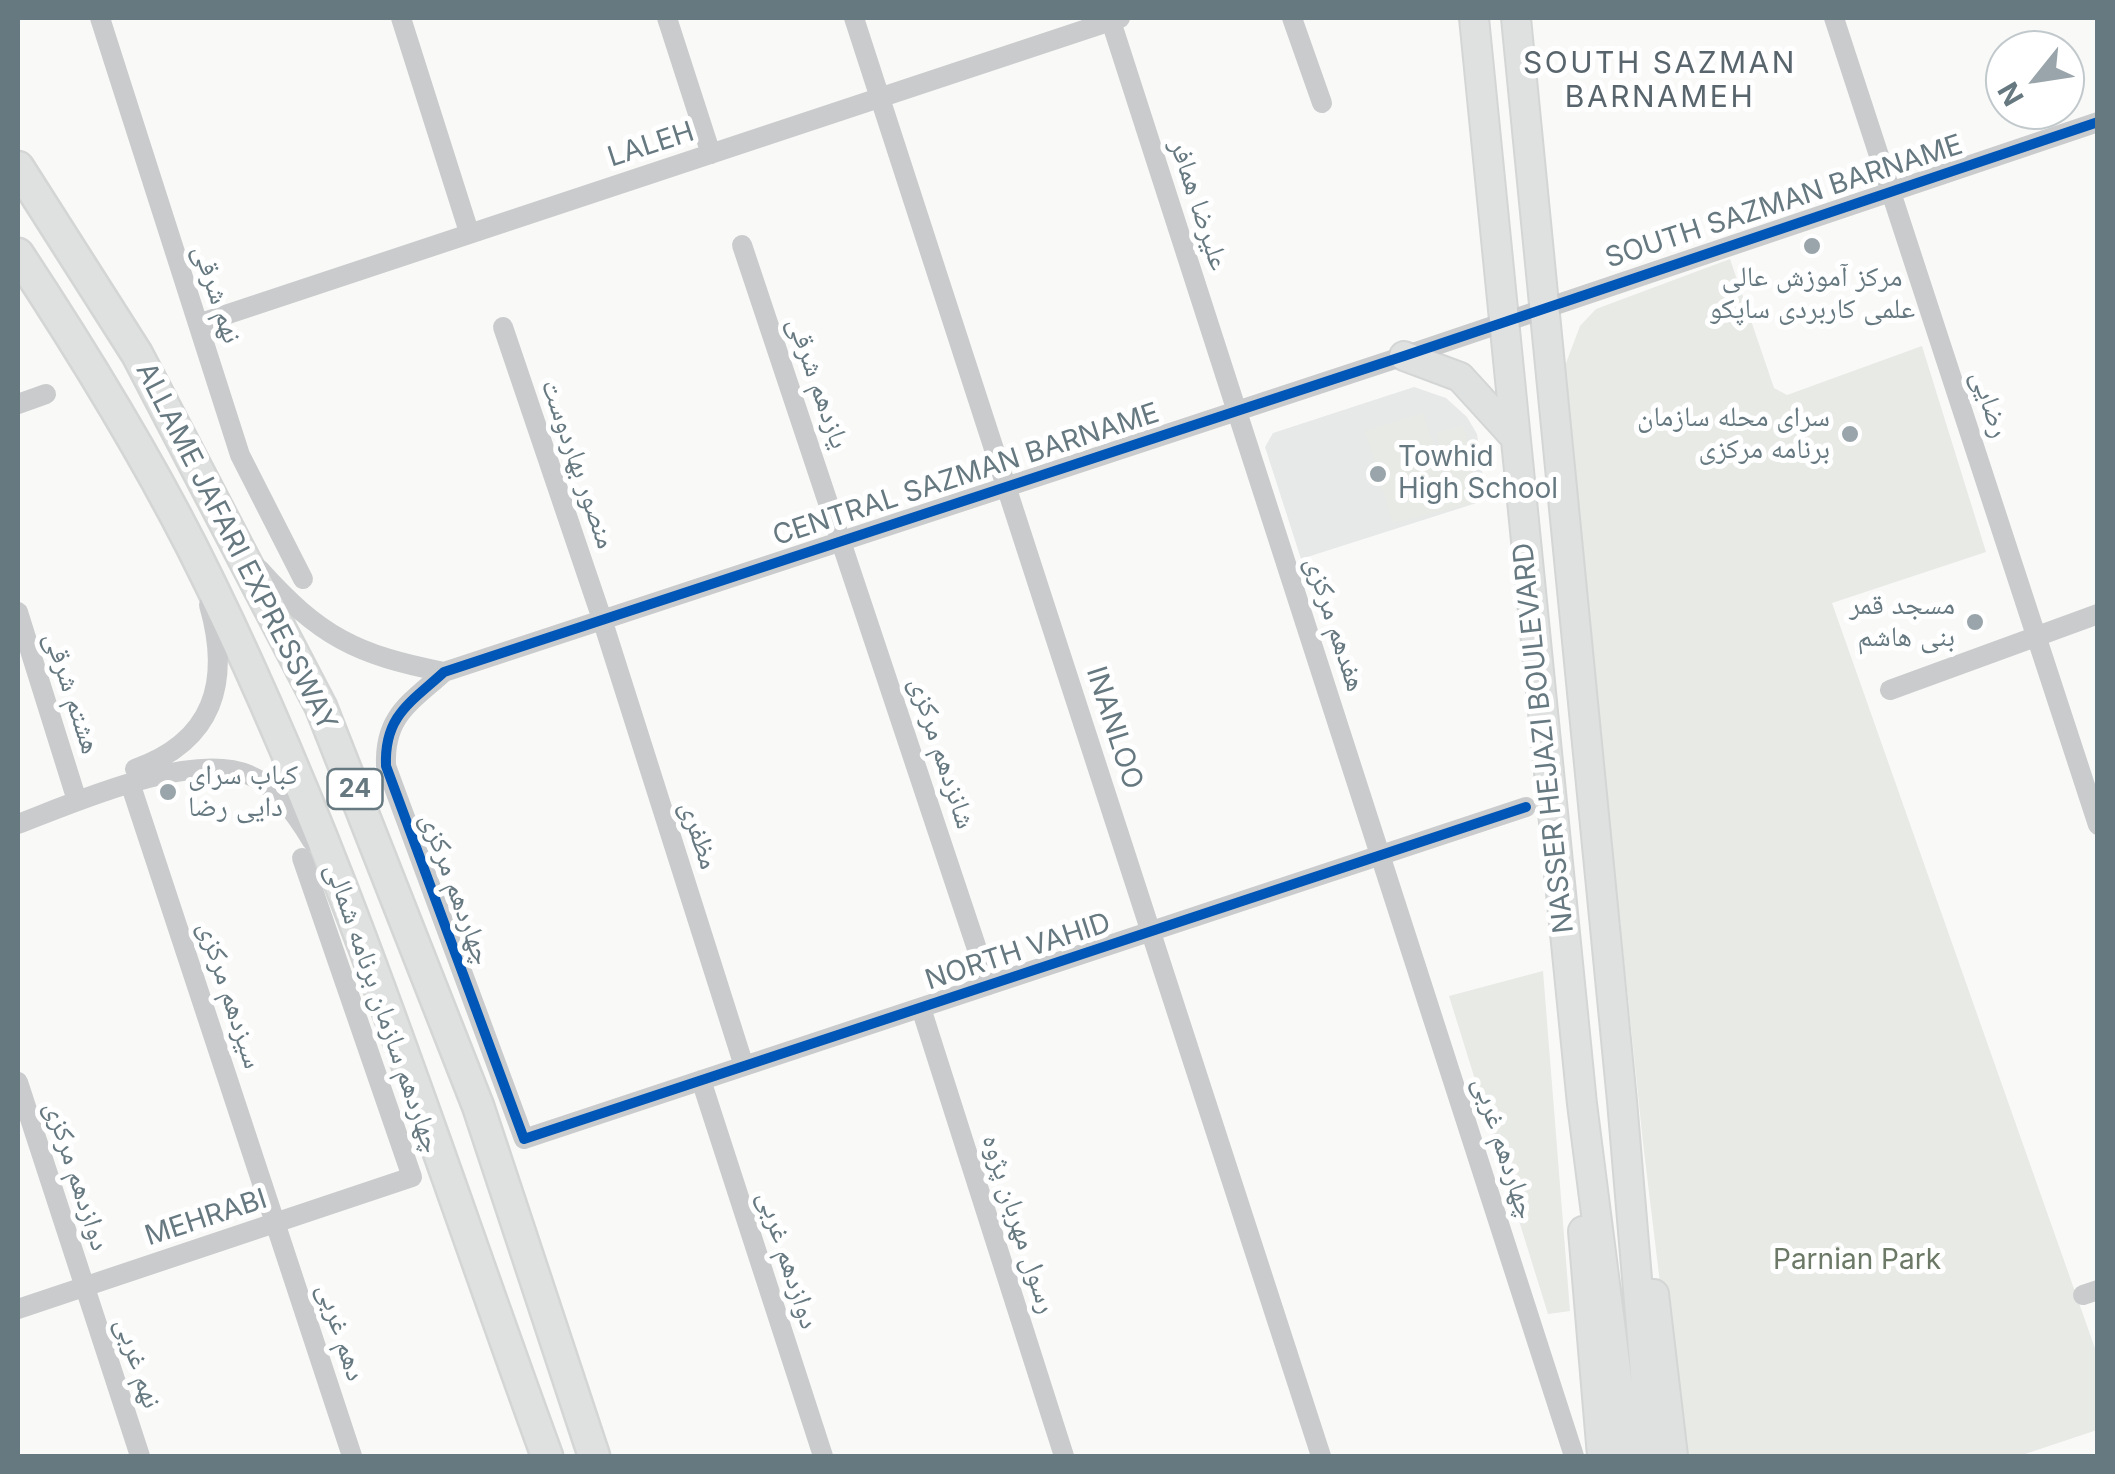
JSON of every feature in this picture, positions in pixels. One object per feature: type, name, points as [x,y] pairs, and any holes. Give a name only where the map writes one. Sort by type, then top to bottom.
[{"type":"highway","name":"ALLAME JAFARI EXPRESSWAY","points":[[18,167],[137,354],[321,707],[388,868],[478,1106],[594,1456]]},
{"type":"highway","name":"ALLAME JAFARI EXPRESSWAY","points":[[18,254],[88,360],[191,546],[278,730],[347,898],[547,1456]]},
{"type":"highway","points":[[466,1236],[524,1456]]},
{"type":"highway","points":[[571,1382],[602,1456]]},
{"type":"main road","name":"NASSER HEJAZI BOULEVARD","points":[[1474,18],[1512,434],[1582,1104],[1627,1456]]},
{"type":"main road","name":"NASSER HEJAZI BOULEVARD","points":[[1516,18],[1622,1100],[1652,1456]]},
{"type":"main road","points":[[1404,356],[1460,377],[1512,434]]},
{"type":"main road","points":[[1622,1100],[1648,1240],[1673,1456]]},
{"type":"main road","points":[[1582,1104],[1583,1270],[1602,1456]]},
{"type":"street","name":"نهم شرقی","points":[[100,18],[240,455],[303,579]]},
{"type":"street","points":[[401,18],[469,232]]},
{"type":"street","points":[[667,18],[711,154]]},
{"type":"street","name":"INANLOO","points":[[854,18],[1321,1456]]},
{"type":"street","name":"LALEH","points":[[198,324],[1113,18]]},
{"type":"street","name":"علیرضا همافر","points":[[1113,18],[1236,409]]},
{"type":"street","points":[[1292,18],[1322,103]]},
{"type":"street","name":"رضایی","points":[[1834,18],[2098,825]]},
{"type":"street","name":"SOUTH SAZMAN BARNAME","points":[[1502,320],[2098,122]]},
{"type":"street","name":"یازدهم شرقی","points":[[742,244],[842,539]]},
{"type":"street","name":"CENTRAL SAZMAN BARNAME","points":[[444,672],[1404,356],[1502,320]]},
{"type":"street","name":"منصور بهاردوست","points":[[503,327],[602,619]]},
{"type":"street","points":[[18,404],[46,394]]},
{"type":"street","name":"هفدهم مرکزی","points":[[1236,409],[1380,856]]},
{"type":"street","name":"شانزدهم مرکزی","points":[[842,539],[990,985]]},
{"type":"street","points":[[18,810],[174,751],[200,730],[211,708],[218,672],[216,630],[191,546]]},
{"type":"street","points":[[240,549],[280,592],[336,638],[381,660],[444,672]]},
{"type":"street","name":"هشتم شرقی","points":[[18,612],[74,791]]},
{"type":"street","points":[[1890,690],[2098,614]]},
{"type":"street","name":"مظفری","points":[[602,619],[744,1066]]},
{"type":"street","name":"چهاردهم مرکزی","points":[[444,672],[395,719],[385,738],[386,766],[524,1139]]},
{"type":"street","points":[[18,824],[130,783],[198,771],[231,770],[250,775],[271,789],[303,825],[347,898]]},
{"type":"street","name":"سیزدهم مرکزی","points":[[130,783],[277,1224]]},
{"type":"street","name":"NORTH VAHID","points":[[524,1139],[1526,807]]},
{"type":"street","name":"چهاردهم غربی","points":[[1380,856],[1574,1456]]},
{"type":"street","name":"چهاردهم سازمان برنامه شمالی","points":[[302,858],[412,1177]]},
{"type":"street","name":"رسول مهربان پژوه","points":[[921,1008],[1064,1456]]},
{"type":"street","name":"دوازدهم غربی","points":[[702,1080],[823,1456]]},
{"type":"street","name":"دوازدهم مرکزی","points":[[18,1082],[85,1286]]},
{"type":"street","name":"MEHRABI","points":[[18,1309],[412,1177]]},
{"type":"street","name":"دهم غربی","points":[[277,1224],[352,1456]]},
{"type":"street","name":"نهم غربی","points":[[85,1286],[140,1456]]},
{"type":"shaded area","name":"Towhid High School","points":[[1414,387],[1446,398],[1467,417],[1477,434],[1486,500],[1301,559],[1265,447],[1273,433]]},
{"type":"green space","name":"Parnian Park","points":[[1730,259],[1774,388],[1787,395],[1922,346],[1986,552],[1832,603],[2097,1354],[2097,1430],[2019,1456],[1681,1456],[1643,1143],[1563,371],[1580,326],[1596,309]]},
{"type":"green space","points":[[1423,413],[1451,501],[1437,432],[1464,426],[1480,502],[1393,523],[1365,431]]},
{"type":"green space","points":[[1543,971],[1570,1311],[1548,1314],[1449,996]]},
{"type":"cycle path","points":[[1526,807],[524,1139],[386,766],[389,735],[401,712],[444,672],[1404,356],[2098,122]]},
{"type":"place","name":"مرکز آموزش عالی علمی کاربردی ساپکو","points":[[1812,246]]},
{"type":"place","name":"سرای محله سازمان برنامه مرکزی","points":[[1850,434]]},
{"type":"place","name":"Towhid High School","points":[[1378,474]]},
{"type":"place","name":"مسجد قمر بنی هاشم","points":[[1975,622]]},
{"type":"place","name":"کباب سرای دایی رضا","points":[[168,792]]},
{"type":"district","name":"SOUTH SAZMAN BARNAMEH","points":[[1660,81]]}]
